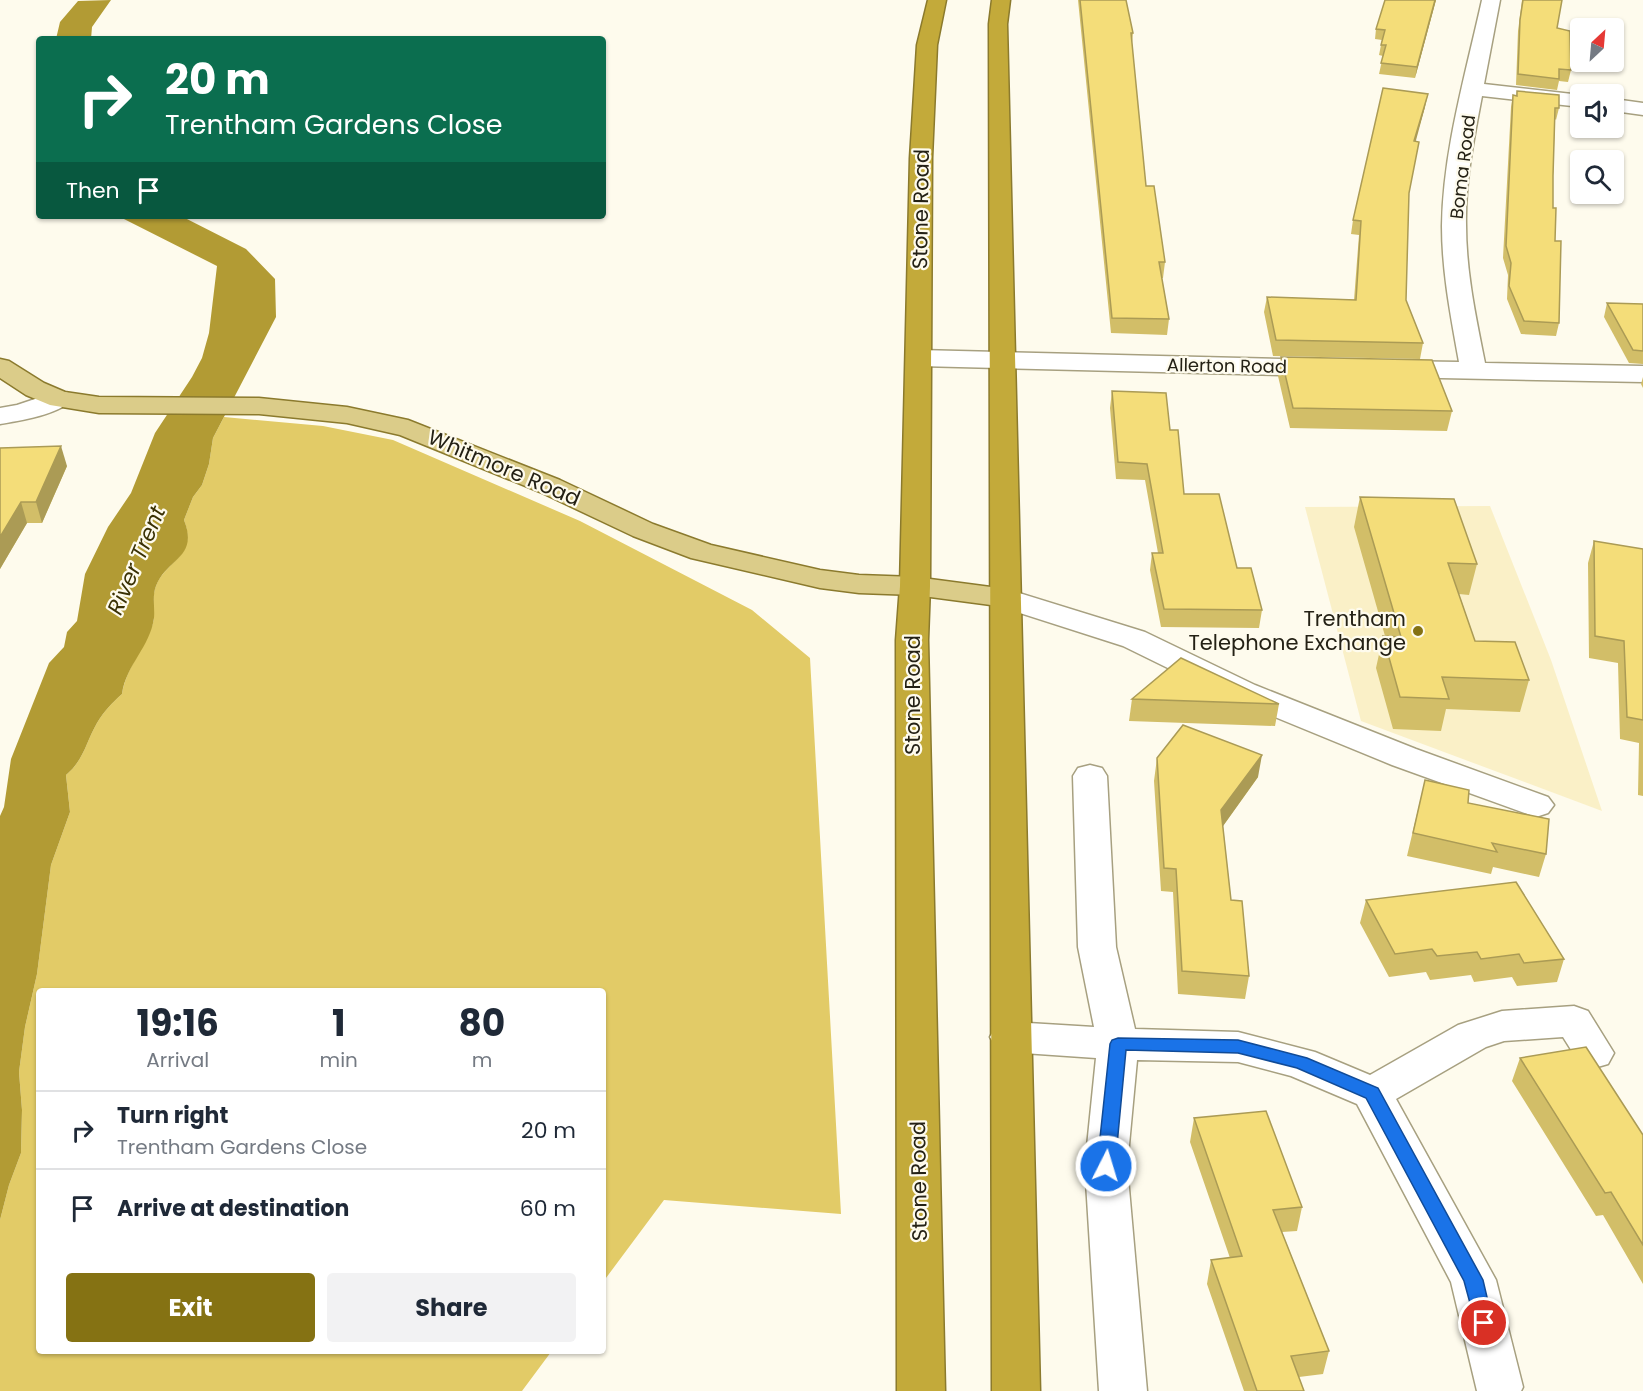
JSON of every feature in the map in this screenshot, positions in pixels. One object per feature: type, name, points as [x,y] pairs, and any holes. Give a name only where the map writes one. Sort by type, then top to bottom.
[{"type":"highway","name":"Stone Road","points":[[921,1391],[912,659],[921,158],[926,56],[937,0]]},
{"type":"highway","points":[[1001,0],[998,24],[1016,1391]]},
{"type":"main road","name":"Whitmore Road","points":[[0,367],[35,389],[59,399],[99,405],[259,405],[347,415],[408,428],[550,486],[643,530],[702,552],[820,579],[859,584],[915,585],[1006,598]]},
{"type":"street","name":"Boma Road","points":[[1474,371],[1458,284],[1455,204],[1473,89],[1491,0]]},
{"type":"street","points":[[1473,89],[1570,101]]},
{"type":"street","points":[[1624,106],[1643,109]]},
{"type":"street","name":"Allerton Road","points":[[919,358],[1643,374]]},
{"type":"street","points":[[0,416],[23,412],[59,399]]},
{"type":"street","points":[[1006,598],[1134,639],[1243,692],[1404,757],[1536,805]]},
{"type":"street","points":[[1090,776],[1097,947],[1118,1044],[1106,1166],[1123,1391]]},
{"type":"street","points":[[1372,1093],[1472,1036],[1502,1026],[1574,1021],[1594,1053]]},
{"type":"street","points":[[1010,1038],[1238,1047],[1301,1063],[1372,1093],[1473,1280],[1500,1387]]},
{"type":"shaded area","points":[[224,417],[323,426],[393,440],[580,521],[752,610],[810,658],[841,1214],[664,1200],[606,1278],[606,988],[36,988],[36,1354],[550,1354],[522,1391],[0,1391],[0,1220],[9,1185],[21,1153],[22,1110],[19,1072],[25,1027],[37,974],[51,865],[70,812],[66,775],[81,757],[93,730],[108,707],[122,694],[127,675],[150,632],[154,619],[156,586],[184,550],[187,532],[184,520],[193,497],[202,485],[209,464],[213,438]]},
{"type":"shaded area","points":[[1490,506],[1551,660],[1602,811],[1361,721],[1305,507]]},
{"type":"water","points":[[111,0],[92,27],[91,36],[57,36],[60,22],[78,1]]},
{"type":"water","name":"River Trent","points":[[124,219],[187,219],[246,249],[275,279],[276,317],[213,438],[209,464],[202,485],[193,497],[184,520],[188,533],[185,550],[167,569],[156,586],[154,618],[148,638],[128,674],[122,694],[108,707],[93,730],[81,757],[66,775],[70,812],[51,865],[37,974],[25,1027],[19,1072],[22,1110],[21,1153],[9,1185],[0,1220],[0,816],[4,807],[11,759],[49,663],[64,647],[67,632],[77,621],[85,574],[108,527],[131,493],[155,433],[202,358],[209,333],[217,266]]},
{"type":"building","points":[[1080,0],[1126,0],[1133,33],[1131,33],[1146,186],[1154,186],[1165,262],[1159,262],[1169,319],[1112,318]]},
{"type":"building","points":[[1385,0],[1435,0],[1417,67],[1381,63],[1386,45],[1381,45],[1385,30],[1376,29]]},
{"type":"building","points":[[1523,0],[1562,0],[1557,28],[1570,31],[1570,70],[1559,69],[1559,79],[1518,74]]},
{"type":"building","points":[[1383,88],[1428,94],[1414,141],[1419,142],[1409,193],[1406,300],[1423,343],[1276,340],[1267,297],[1356,300],[1361,221],[1353,220]]},
{"type":"building","points":[[1517,91],[1559,95],[1559,108],[1555,108],[1553,208],[1556,208],[1555,241],[1561,241],[1559,323],[1524,321],[1509,286],[1511,263],[1506,246],[1513,95],[1517,96]]},
{"type":"building","points":[[1607,303],[1643,304],[1643,351],[1633,350]]},
{"type":"building","points":[[1281,357],[1432,360],[1452,411],[1293,408]]},
{"type":"building","points":[[1112,391],[1166,393],[1170,430],[1178,430],[1184,494],[1219,494],[1237,568],[1251,568],[1262,610],[1164,609],[1152,553],[1163,553],[1147,464],[1118,462]]},
{"type":"building","points":[[61,446],[36,502],[21,502],[0,537],[0,448]]},
{"type":"building","name":"Trentham Telephone Exchange","points":[[1360,497],[1454,499],[1477,564],[1448,563],[1475,641],[1515,642],[1529,680],[1442,677],[1449,699],[1400,697],[1383,636],[1401,637]]},
{"type":"building","points":[[1594,541],[1643,549],[1643,720],[1627,717],[1624,641],[1595,636]]},
{"type":"building","points":[[1181,658],[1279,704],[1132,699]]},
{"type":"building","points":[[1183,725],[1262,755],[1221,810],[1231,900],[1242,901],[1249,976],[1182,971],[1176,869],[1164,868],[1157,758]]},
{"type":"building","points":[[1425,780],[1469,790],[1468,803],[1549,819],[1546,854],[1492,843],[1497,852],[1413,833]]},
{"type":"building","points":[[1516,882],[1564,959],[1524,963],[1519,954],[1481,959],[1477,952],[1437,956],[1432,949],[1395,954],[1366,900]]},
{"type":"building","points":[[1586,1047],[1643,1135],[1643,1245],[1611,1192],[1605,1193],[1520,1058]]},
{"type":"building","points":[[1266,1111],[1302,1207],[1273,1210],[1329,1351],[1291,1356],[1304,1391],[1257,1391],[1211,1260],[1242,1256],[1194,1118]]},
{"type":"place","name":"Trentham Telephone Exchange","points":[[1418,631]]},
{"type":"route","points":[[1106,1166],[1118,1044],[1238,1047],[1301,1063],[1372,1093],[1473,1280],[1484,1323]]}]
